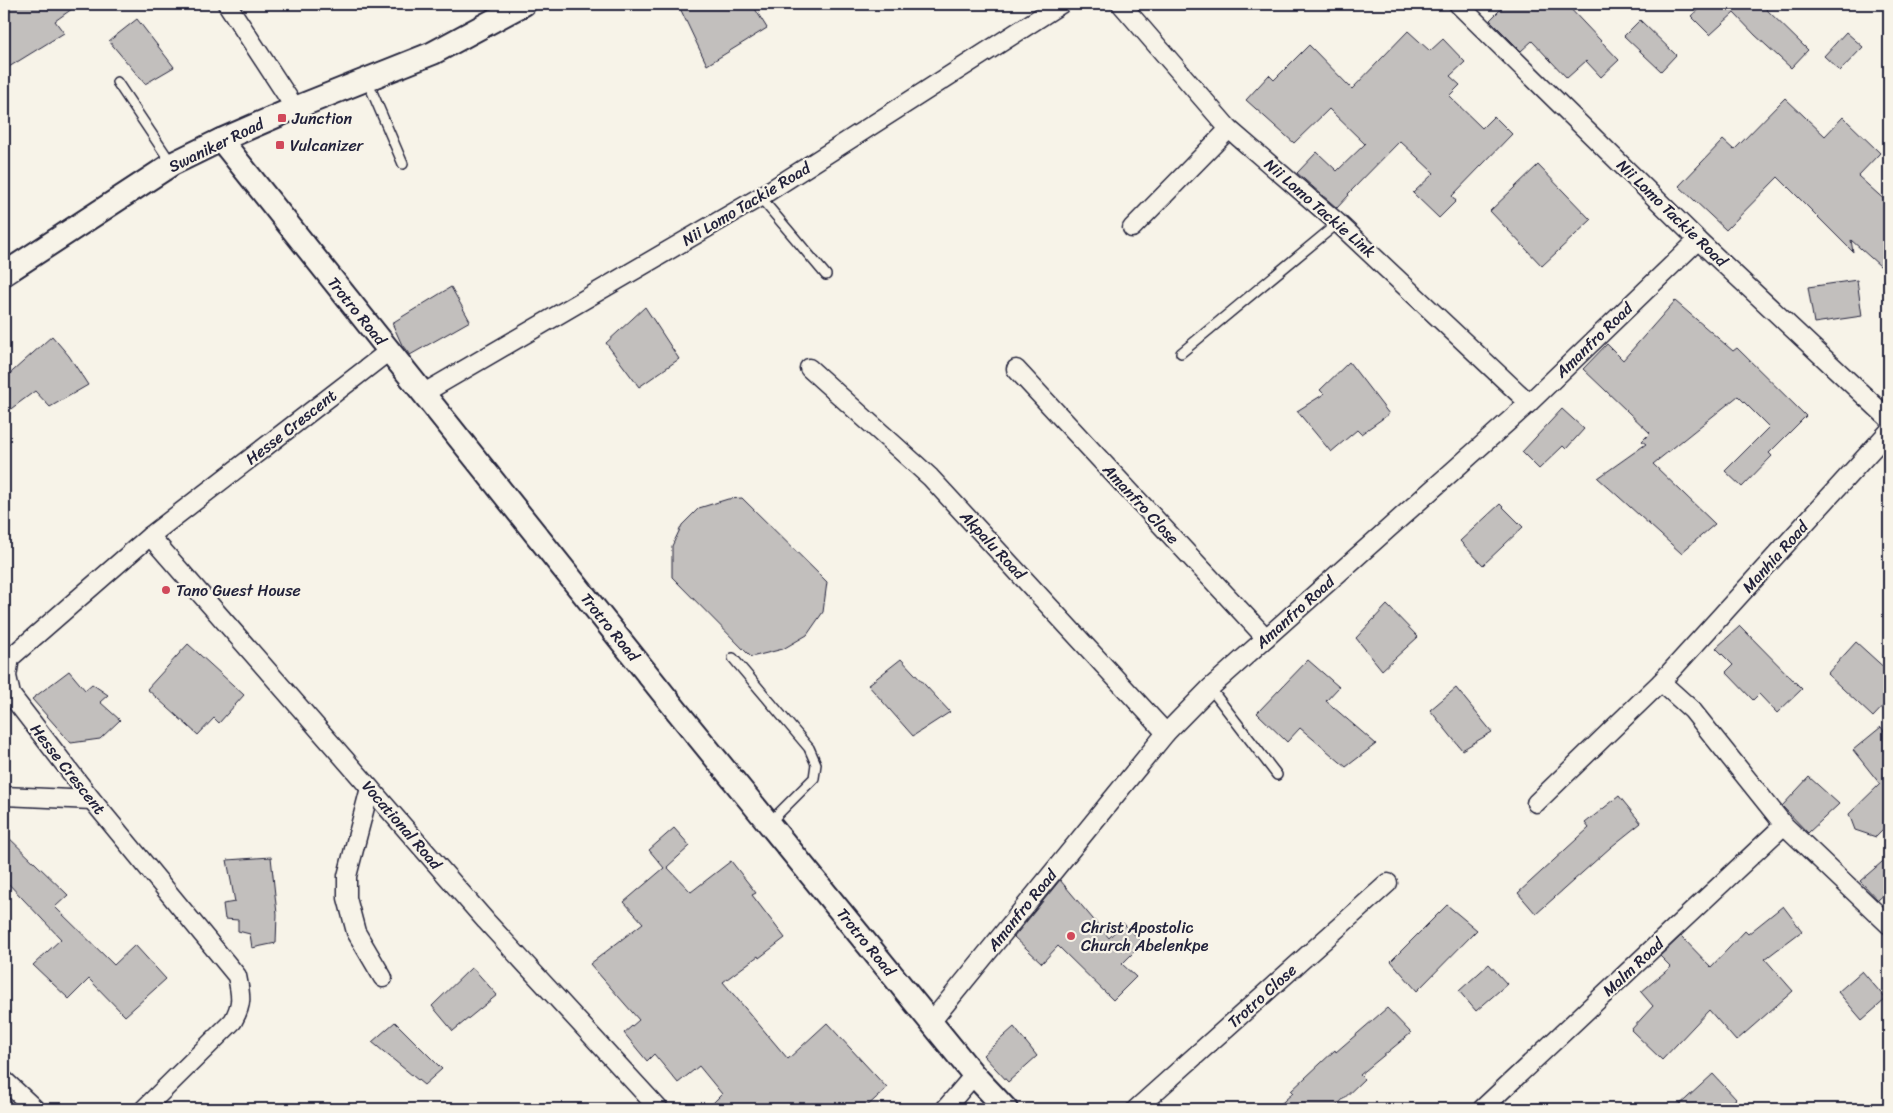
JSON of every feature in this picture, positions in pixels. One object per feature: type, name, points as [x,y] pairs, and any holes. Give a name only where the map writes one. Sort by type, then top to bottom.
[{"type":"street","points":[[227,4],[295,108]]},
{"type":"street","name":"Swaniker Road","points":[[4,274],[172,164],[221,140],[295,108],[433,53],[524,4]]},
{"type":"street","name":"Nii Lomo Tackie Road","points":[[424,394],[760,197],[1061,4]]},
{"type":"street","name":"Nii Lomo Tackie Link","points":[[1121,4],[1229,129],[1338,223],[1529,403]]},
{"type":"street","name":"Nii Lomo Tackie Road","points":[[1458,4],[1698,240],[1889,419]]},
{"type":"street","points":[[1132,228],[1229,129]]},
{"type":"street","name":"Trotro Road","points":[[221,140],[671,703],[974,1075],[1006,1109]]},
{"type":"street","name":"Amanfro Road","points":[[931,1022],[1166,733],[1210,688],[1529,403],[1698,240]]},
{"type":"street","name":"Hesse Crescent","points":[[144,1109],[232,1021],[240,1007],[241,994],[237,976],[92,800],[11,695],[7,676],[8,664],[10,658],[17,650],[150,536],[389,350]]},
{"type":"street","name":"Akpalu Road","points":[[809,368],[930,477],[1166,733]]},
{"type":"street","name":"Amanfro Close","points":[[1016,369],[1266,638]]},
{"type":"street","name":"Manhia Road","points":[[1536,802],[1661,682],[1889,431]]},
{"type":"street","name":"Vocational Road","points":[[150,536],[486,921],[659,1109]]},
{"type":"street","points":[[1661,682],[1692,710],[1784,825],[1889,926]]},
{"type":"street","points":[[370,788],[347,876],[347,898],[356,932],[383,978]]},
{"type":"street","points":[[4,796],[92,800]]},
{"type":"street","name":"Malm Road","points":[[1482,1109],[1784,825]]},
{"type":"street","name":"Trotro Close","points":[[1136,1109],[1388,882]]},
{"type":"street","points":[[945,1109],[974,1075]]},
{"type":"street","points":[[4,1080],[35,1109]]},
{"type":"lane","points":[[367,80],[403,164]]},
{"type":"lane","points":[[117,82],[172,164]]},
{"type":"lane","points":[[760,197],[826,274]]},
{"type":"lane","points":[[1181,353],[1338,223]]},
{"type":"lane","points":[[733,658],[809,748],[816,764],[814,778],[769,823]]},
{"type":"lane","points":[[1210,688],[1277,774]]},
{"type":"building","points":[[4,4],[79,4],[55,21],[64,33],[4,70]]},
{"type":"building","points":[[678,4],[752,4],[767,28],[707,65]]},
{"type":"building","points":[[1506,4],[1566,4],[1619,60],[1601,77],[1586,61],[1567,78],[1532,41],[1521,51],[1490,20]]},
{"type":"building","points":[[1704,4],[1761,4],[1808,50],[1791,68],[1734,13],[1710,35],[1691,16]]},
{"type":"building","points":[[137,19],[174,67],[145,84],[109,41]]},
{"type":"building","points":[[1640,20],[1676,55],[1661,71],[1624,36]]},
{"type":"building","points":[[1408,31],[1430,51],[1443,39],[1465,62],[1450,76],[1460,85],[1449,96],[1482,128],[1494,116],[1512,134],[1452,196],[1456,201],[1439,218],[1413,193],[1434,173],[1400,141],[1348,194],[1337,208],[1297,173],[1317,152],[1337,171],[1365,144],[1329,109],[1294,143],[1246,100],[1269,75],[1274,80],[1309,45],[1352,89]]},
{"type":"building","points":[[1846,32],[1863,47],[1840,71],[1824,56]]},
{"type":"building","points":[[1785,98],[1825,136],[1843,117],[1880,153],[1858,176],[1889,204],[1889,274],[1851,240],[1853,252],[1778,177],[1726,230],[1679,186],[1723,140],[1734,150]]},
{"type":"building","points":[[1538,165],[1591,220],[1542,266],[1490,211]]},
{"type":"building","points":[[1857,280],[1862,316],[1814,323],[1808,287]]},
{"type":"building","points":[[451,287],[470,321],[410,355],[402,345],[392,323]]},
{"type":"building","points":[[1675,301],[1733,351],[1737,348],[1806,416],[1769,453],[1772,456],[1742,487],[1725,471],[1769,427],[1738,396],[1653,464],[1715,524],[1681,553],[1598,478],[1646,444],[1642,441],[1650,433],[1583,369],[1607,344],[1623,360]]},
{"type":"building","points":[[645,307],[679,359],[639,387],[606,343]]},
{"type":"building","points":[[52,336],[69,356],[88,385],[50,407],[35,391],[4,414],[4,379]]},
{"type":"building","points":[[1349,362],[1389,414],[1361,434],[1357,430],[1331,452],[1297,411],[1324,394],[1320,390]]},
{"type":"building","points":[[1562,409],[1584,429],[1566,449],[1563,446],[1539,469],[1522,452]]},
{"type":"building","points":[[742,498],[827,582],[823,612],[807,635],[783,649],[751,657],[672,577],[672,546],[682,525],[699,508],[728,499]]},
{"type":"building","points":[[1500,504],[1523,527],[1483,565],[1460,541]]},
{"type":"building","points":[[1387,605],[1418,637],[1382,670],[1356,638]]},
{"type":"building","points":[[1740,626],[1802,689],[1777,713],[1759,694],[1753,700],[1726,672],[1733,665],[1716,648]]},
{"type":"building","points":[[1856,642],[1889,672],[1889,700],[1873,717],[1827,674]]},
{"type":"building","points":[[188,644],[244,695],[219,723],[214,718],[198,735],[147,689]]},
{"type":"building","points":[[901,659],[950,712],[913,736],[868,685]]},
{"type":"building","points":[[1308,660],[1339,687],[1326,701],[1376,744],[1346,767],[1300,728],[1287,742],[1257,713]]},
{"type":"building","points":[[69,671],[85,690],[92,684],[108,695],[100,702],[120,720],[100,739],[71,743],[32,699]]},
{"type":"building","points":[[1456,688],[1492,732],[1462,750],[1430,710]]},
{"type":"building","points":[[1881,727],[1889,738],[1889,824],[1876,837],[1855,830],[1849,814],[1880,784],[1853,750]]},
{"type":"building","points":[[1809,777],[1839,804],[1808,833],[1782,806]]},
{"type":"building","points":[[1619,796],[1641,823],[1611,847],[1536,914],[1518,893],[1589,828],[1585,823]]},
{"type":"building","points":[[674,828],[690,846],[667,867],[691,892],[731,861],[756,893],[752,895],[785,938],[723,982],[788,1059],[827,1023],[887,1088],[864,1109],[707,1109],[722,1094],[699,1066],[678,1083],[654,1054],[647,1061],[624,1033],[639,1020],[590,964],[643,923],[624,902],[664,868],[649,850]]},
{"type":"building","points":[[4,833],[68,895],[55,907],[114,965],[135,945],[166,979],[125,1016],[89,979],[69,999],[33,965],[61,939],[4,879]]},
{"type":"building","points":[[1889,856],[1889,890],[1878,900],[1860,881]]},
{"type":"building","points":[[271,857],[277,914],[276,943],[252,948],[250,934],[238,931],[238,920],[225,919],[223,904],[235,902],[227,860]]},
{"type":"building","points":[[1060,880],[1109,938],[1123,923],[1143,943],[1122,964],[1136,977],[1113,1000],[1058,946],[1042,963],[1014,937]]},
{"type":"building","points":[[1447,905],[1477,930],[1417,991],[1391,961]]},
{"type":"building","points":[[1783,906],[1802,931],[1765,959],[1793,991],[1736,1041],[1709,1010],[1662,1060],[1631,1030],[1653,1006],[1641,992],[1671,967],[1660,956],[1681,936],[1711,967],[1745,931],[1748,934]]},
{"type":"building","points":[[1489,964],[1507,984],[1476,1011],[1459,991]]},
{"type":"building","points":[[472,967],[497,995],[453,1031],[432,1006]]},
{"type":"building","points":[[1862,971],[1886,999],[1862,1020],[1838,992]]},
{"type":"building","points":[[1387,1008],[1411,1033],[1360,1075],[1364,1079],[1333,1109],[1275,1109],[1293,1093],[1291,1091],[1335,1050],[1336,1052]]},
{"type":"building","points":[[395,1022],[442,1069],[424,1085],[372,1042]]},
{"type":"building","points":[[1014,1027],[1037,1056],[1008,1082],[983,1055]]},
{"type":"building","points":[[1713,1074],[1736,1099],[1724,1109],[1675,1109]]},
{"type":"place","name":"Junction","points":[[282,118]]},
{"type":"place","name":"Vulcanizer","points":[[280,145]]},
{"type":"place","name":"Tano Guest House","points":[[166,590]]},
{"type":"place","name":"Christ Apostolic Church Abelenkpe","points":[[1071,936]]}]
